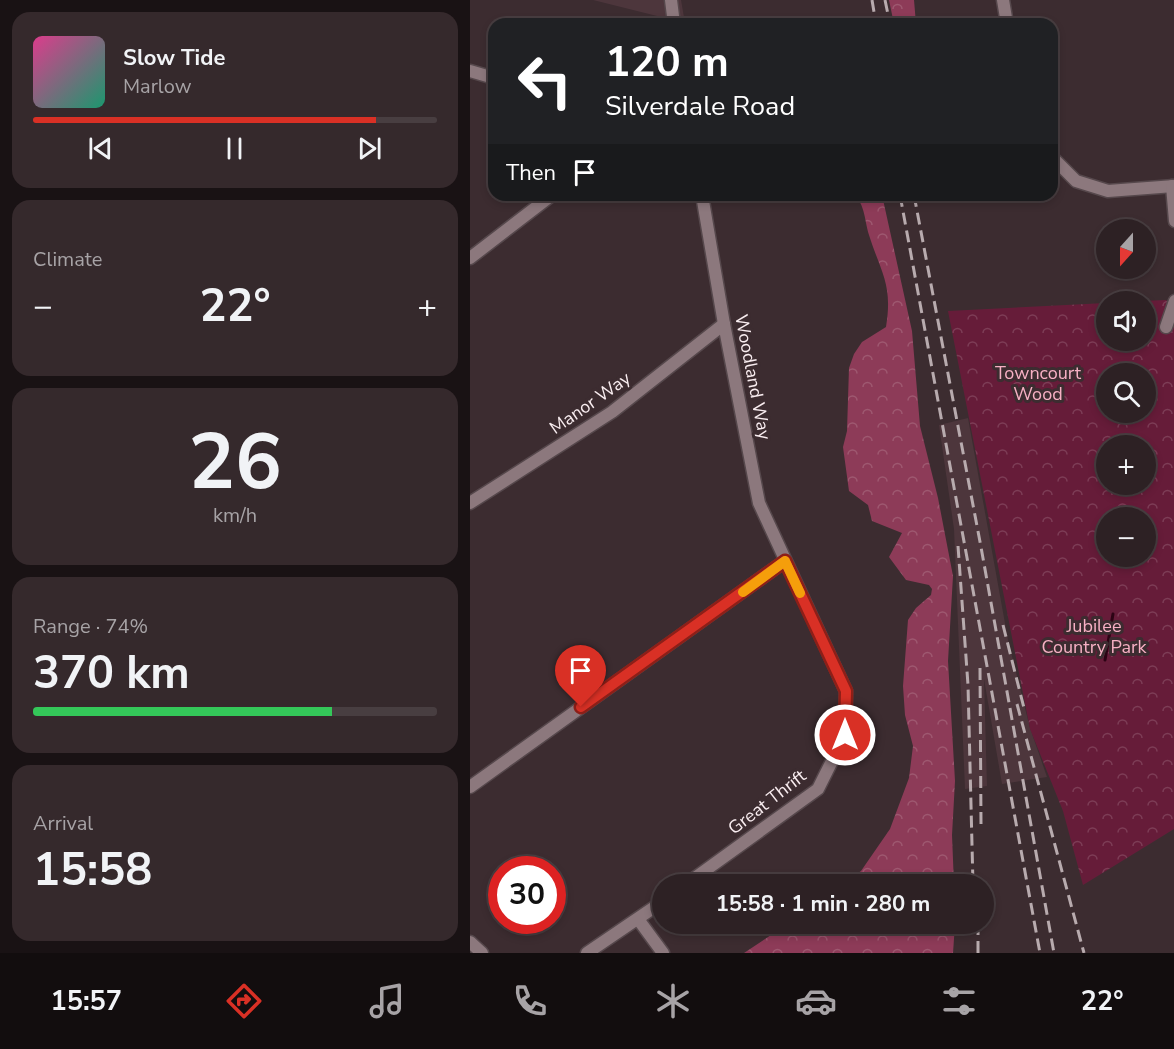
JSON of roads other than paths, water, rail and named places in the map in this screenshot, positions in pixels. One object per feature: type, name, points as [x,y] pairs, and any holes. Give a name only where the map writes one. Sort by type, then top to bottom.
[{"type":"street","points":[[671,0],[673,18]]},
{"type":"street","points":[[1003,0],[1006,18]]},
{"type":"street","points":[[470,71],[488,76]]},
{"type":"street","points":[[1058,163],[1076,181],[1108,191],[1173,186],[1175,221]]},
{"type":"street","points":[[470,258],[544,201]]},
{"type":"street","name":"Woodland Way","points":[[703,201],[759,503],[785,561]]},
{"type":"street","points":[[1166,327],[1175,301]]},
{"type":"street","name":"Manor Way","points":[[470,503],[612,412],[724,324]]},
{"type":"street","points":[[470,787],[785,561]]},
{"type":"street","name":"Great Thrift","points":[[700,874],[818,789],[845,735],[846,691],[785,561]]},
{"type":"street","points":[[587,953],[652,909]]},
{"type":"street","points":[[638,919],[662,953]]},
{"type":"street","points":[[470,942],[482,953]]},
{"type":"waterway","points":[[1105,660],[1113,614]]},
{"type":"railway","points":[[872,0],[875,18]]},
{"type":"railway","points":[[885,0],[889,18]]},
{"type":"railway","points":[[901,201],[1040,953]]},
{"type":"railway","points":[[915,201],[981,547],[1054,953]]},
{"type":"railway","points":[[958,546],[968,685],[973,874]]},
{"type":"railway","points":[[1003,625],[1025,712]]},
{"type":"railway","points":[[980,668],[981,824]]},
{"type":"railway","points":[[1017,704],[1084,953]]},
{"type":"railway","points":[[978,934],[978,953]]},
{"type":"park label","name":"Towncourt Wood","points":[[1038,383]]},
{"type":"park label","name":"Jubilee Country Park","points":[[1094,636]]}]
